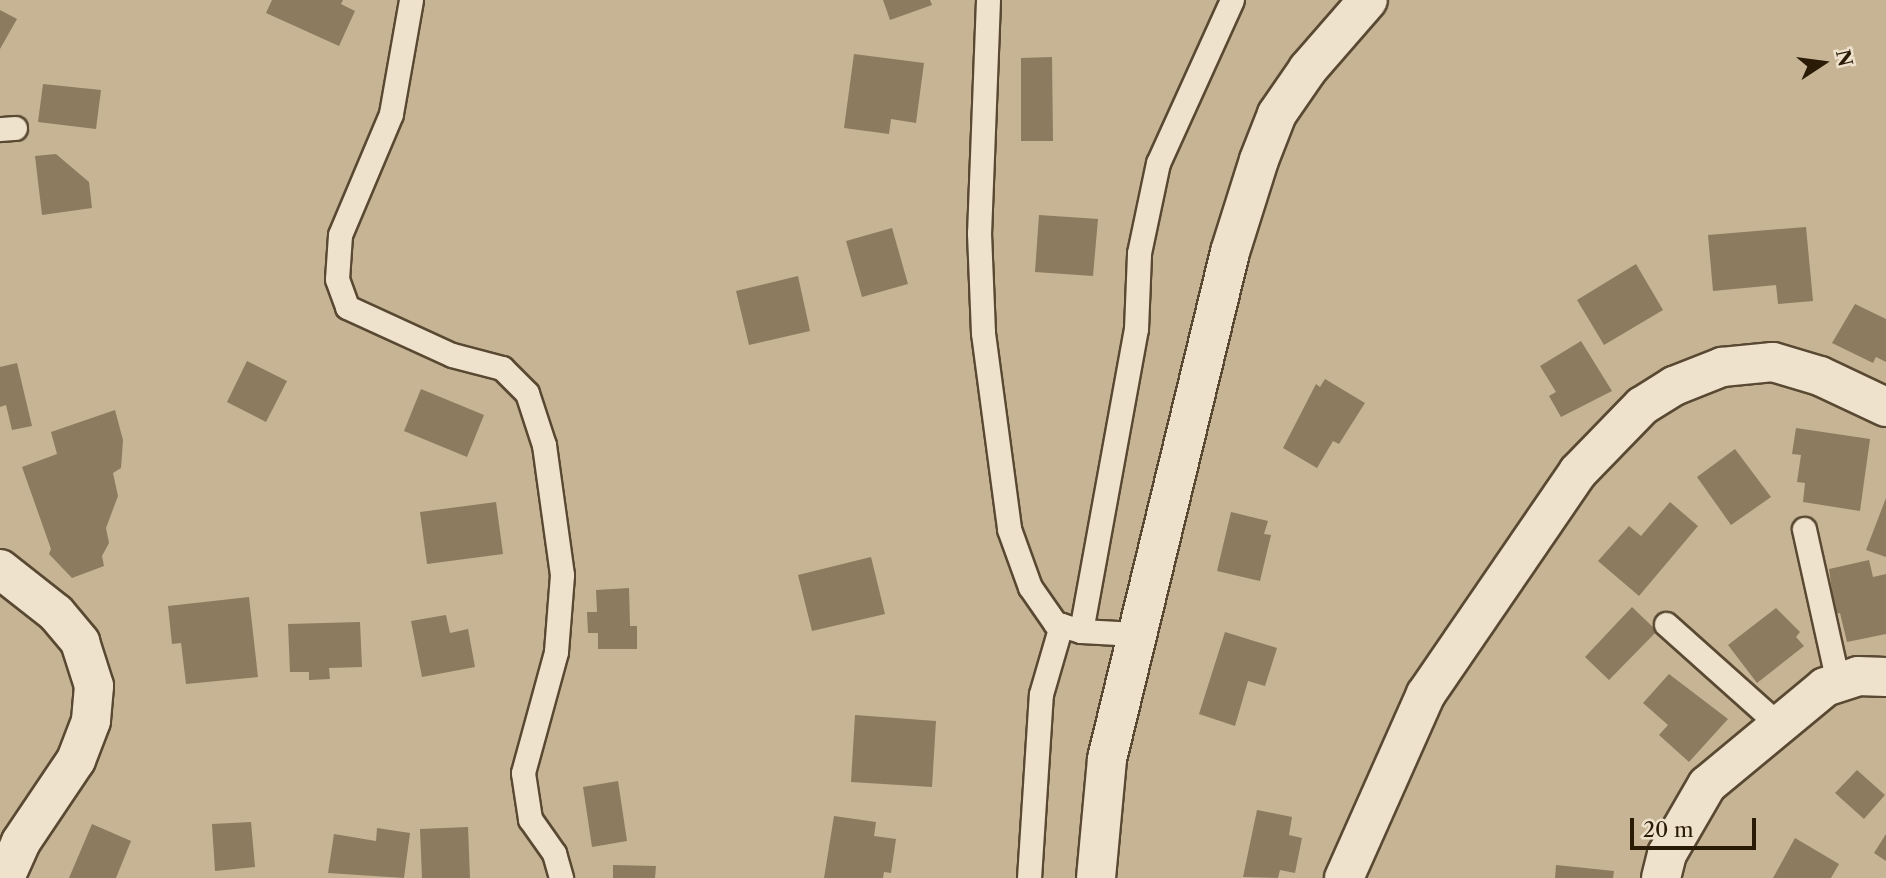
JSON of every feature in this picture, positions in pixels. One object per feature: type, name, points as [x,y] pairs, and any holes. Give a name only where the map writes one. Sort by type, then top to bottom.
[{"type":"street","points":[[1096,878],[1107,759],[1230,252],[1259,160],[1277,114],[1308,69],[1368,0]]},
{"type":"street","points":[[1343,878],[1399,748],[1439,674],[1578,472],[1642,405],[1674,386],[1722,367],[1773,362],[1820,376],[1886,407]]},
{"type":"street","points":[[0,569],[57,612],[80,642],[94,686],[91,722],[76,760],[21,842],[5,878]]},
{"type":"street","points":[[1661,878],[1667,854],[1707,785],[1778,724],[1838,682],[1886,677]]},
{"type":"lane","points":[[411,0],[391,114],[340,235],[337,279],[347,307],[452,355],[502,368],[527,393],[544,445],[562,575],[556,652],[523,772],[530,819],[554,853],[561,878]]},
{"type":"lane","points":[[988,0],[979,233],[983,333],[1009,529],[1030,587],[1071,628],[1136,634]]},
{"type":"lane","points":[[1029,878],[1041,694],[1071,628],[1136,329],[1139,253],[1158,163],[1232,0]]},
{"type":"lane","points":[[1804,529],[1838,682]]},
{"type":"lane","points":[[1667,624],[1778,724]]},
{"type":"shaded area","points":[[0,0],[1886,0],[1886,878],[0,878]]},
{"type":"building","points":[[272,0],[343,0],[341,4],[355,11],[339,46],[266,13]]},
{"type":"building","points":[[883,0],[930,0],[932,5],[890,20]]},
{"type":"building","points":[[0,10],[17,19],[0,49]]},
{"type":"building","points":[[854,54],[924,63],[916,123],[891,119],[889,134],[844,128]]},
{"type":"building","points":[[1052,57],[1053,141],[1021,141],[1021,58]]},
{"type":"building","points":[[43,84],[101,90],[96,129],[38,122]]},
{"type":"building","points":[[56,154],[89,182],[92,208],[42,215],[35,156]]},
{"type":"building","points":[[1039,215],[1098,219],[1093,276],[1035,272]]},
{"type":"building","points":[[1806,227],[1813,301],[1778,304],[1776,285],[1713,291],[1708,235]]},
{"type":"building","points":[[892,228],[908,284],[862,297],[846,241]]},
{"type":"building","points":[[1636,264],[1663,310],[1604,345],[1577,300]]},
{"type":"building","points":[[798,276],[810,331],[749,345],[736,291]]},
{"type":"building","points":[[1855,304],[1886,319],[1886,362],[1876,357],[1873,363],[1832,343]]},
{"type":"building","points":[[1581,341],[1612,391],[1561,417],[1549,396],[1556,392],[1540,366]]},
{"type":"building","points":[[247,361],[287,381],[266,422],[227,402]]},
{"type":"building","points":[[17,363],[32,426],[12,430],[6,405],[0,407],[0,367]]},
{"type":"building","points":[[1325,379],[1365,403],[1339,444],[1333,441],[1317,468],[1283,448],[1316,384],[1320,387]]},
{"type":"building","points":[[421,389],[484,415],[467,457],[404,431]]},
{"type":"building","points":[[115,410],[123,440],[121,468],[113,473],[118,496],[106,528],[109,543],[102,556],[104,566],[72,578],[49,554],[51,549],[22,467],[57,454],[51,432]]},
{"type":"building","points":[[1796,428],[1870,439],[1860,511],[1803,502],[1805,483],[1797,482],[1801,455],[1792,454]]},
{"type":"building","points":[[1735,449],[1771,497],[1731,525],[1697,477]]},
{"type":"building","points":[[1886,498],[1886,557],[1866,550]]},
{"type":"building","points":[[496,502],[503,554],[427,564],[420,512]]},
{"type":"building","points":[[1670,502],[1698,526],[1639,596],[1598,561],[1629,526],[1641,536]]},
{"type":"building","points":[[1231,512],[1268,521],[1264,534],[1271,535],[1260,581],[1217,571]]},
{"type":"building","points":[[871,557],[885,614],[812,631],[798,575]]},
{"type":"building","points":[[1869,560],[1873,577],[1886,574],[1886,634],[1847,642],[1840,613],[1835,614],[1829,569]]},
{"type":"building","points":[[629,588],[630,626],[637,626],[637,649],[598,649],[598,633],[588,633],[587,612],[597,612],[596,590]]},
{"type":"building","points":[[249,597],[258,677],[186,684],[181,643],[172,644],[168,606]]},
{"type":"building","points":[[1632,607],[1657,631],[1609,680],[1585,657]]},
{"type":"building","points":[[1776,608],[1800,632],[1796,637],[1804,646],[1757,683],[1728,645]]},
{"type":"building","points":[[446,615],[450,633],[468,629],[475,667],[422,677],[411,621]]},
{"type":"building","points":[[360,622],[362,667],[329,668],[330,679],[309,680],[309,672],[290,672],[288,624]]},
{"type":"building","points":[[1225,632],[1277,648],[1265,686],[1248,681],[1235,726],[1199,714]]},
{"type":"building","points":[[1669,674],[1728,719],[1689,762],[1659,735],[1668,725],[1643,703]]},
{"type":"building","points":[[855,715],[936,721],[932,787],[851,782]]},
{"type":"building","points":[[1857,770],[1885,795],[1864,819],[1835,793]]},
{"type":"building","points":[[618,781],[627,841],[592,847],[583,787]]},
{"type":"building","points":[[1257,810],[1292,817],[1289,835],[1302,838],[1295,873],[1280,870],[1278,878],[1243,877]]},
{"type":"building","points":[[834,816],[876,822],[874,836],[896,839],[891,873],[884,872],[883,878],[824,878]]},
{"type":"building","points":[[251,822],[255,867],[215,871],[212,824]]},
{"type":"building","points":[[92,824],[131,841],[116,878],[69,878]]},
{"type":"building","points":[[468,827],[470,878],[422,878],[420,829]]},
{"type":"building","points":[[377,828],[410,833],[404,878],[328,873],[334,834],[376,841]]},
{"type":"building","points":[[1886,834],[1886,861],[1874,853]]},
{"type":"building","points":[[1795,838],[1839,864],[1831,878],[1773,878]]},
{"type":"building","points":[[613,865],[656,866],[655,878],[613,878]]},
{"type":"building","points":[[1556,865],[1614,871],[1613,878],[1555,878]]}]
